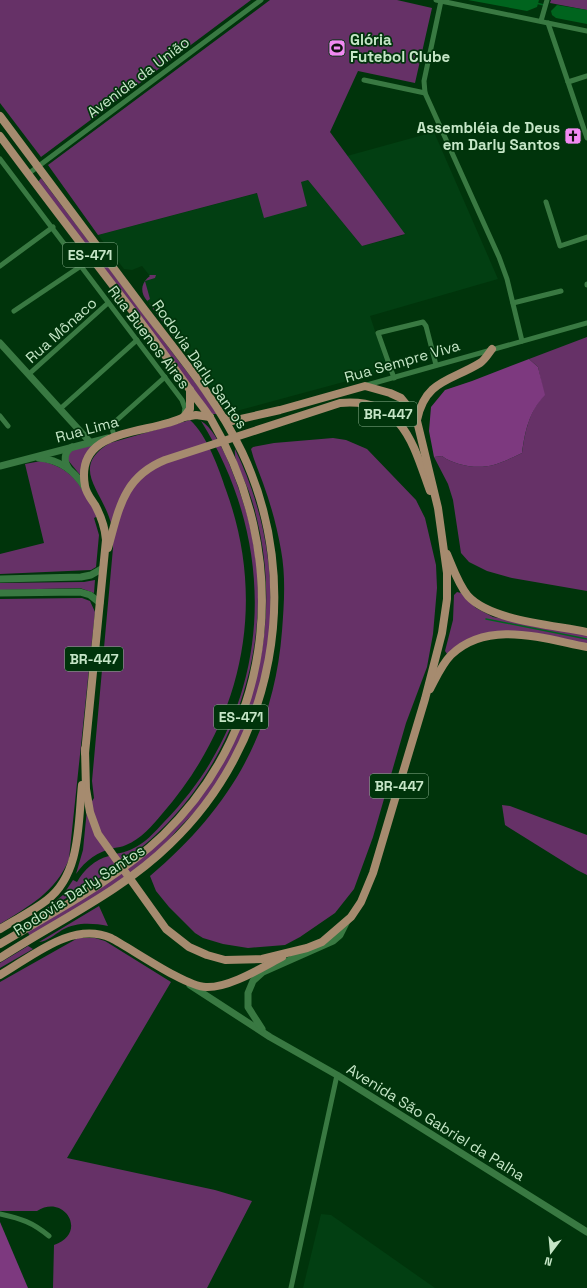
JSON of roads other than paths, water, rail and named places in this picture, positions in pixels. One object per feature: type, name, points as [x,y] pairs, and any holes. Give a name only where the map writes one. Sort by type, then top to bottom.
[{"type":"main road","name":"Rodovia Darly Santos","points":[[0,116],[182,358],[224,418],[242,452],[257,490],[268,530],[274,570],[274,611],[270,652],[262,692],[248,731],[230,768],[207,802],[185,829],[161,853],[117,886],[0,958]]},
{"type":"main road","name":"Rodovia Darly Santos","points":[[0,136],[152,336],[210,417],[231,457],[246,493],[256,532],[261,565],[263,611],[259,650],[250,689],[240,720],[226,751],[205,785],[185,811],[163,835],[143,853],[116,873],[0,944]]},
{"type":"main road","points":[[0,343],[90,442]]},
{"type":"main road","points":[[417,421],[422,403],[428,393],[444,380],[480,363],[492,349]]},
{"type":"main road","name":"Rua Sempre Viva","points":[[224,418],[232,421],[273,412],[365,386]]},
{"type":"main road","name":"BR-447","points":[[365,386],[390,393],[401,398],[414,414],[417,421],[438,508],[448,587],[442,633],[373,873],[360,902],[349,918],[322,942],[290,952],[254,960],[234,960],[207,955],[189,947],[173,935],[102,842],[90,812],[85,779],[85,749],[103,568],[118,511],[126,492],[145,471],[158,463],[333,405],[348,403],[362,404],[382,410],[395,418],[409,435],[438,508]]},
{"type":"main road","points":[[182,418],[190,409],[190,390]]},
{"type":"main road","name":"Rua Lima","points":[[0,466],[182,418],[196,415],[210,417]]},
{"type":"main road","points":[[86,489],[85,472],[90,457],[100,444],[114,436]]},
{"type":"main road","points":[[69,469],[65,457],[67,451],[72,446]]},
{"type":"main road","points":[[0,579],[80,577],[91,575],[103,568],[106,540],[104,526],[86,489],[69,469],[53,460],[35,457]]},
{"type":"main road","name":"BR-447","points":[[443,544],[462,588],[480,606],[500,615],[587,632]]},
{"type":"main road","points":[[0,593],[80,592],[90,595],[100,603]]},
{"type":"main road","name":"BR-447","points":[[424,698],[451,655],[470,643],[493,635],[519,634],[587,647]]},
{"type":"main road","points":[[0,929],[48,899],[59,888],[67,875],[74,855],[85,749]]},
{"type":"main road","name":"Avenida São Gabriel da Palha","points":[[270,1037],[257,1023],[248,1007],[248,994],[254,981],[263,972],[333,941],[340,935],[349,918]]},
{"type":"main road","name":"BR-447","points":[[0,975],[47,947],[74,934],[90,932],[101,934],[116,940],[176,976],[200,987],[214,987],[258,970],[290,952]]},
{"type":"main road","name":"Avenida São Gabriel da Palha","points":[[176,976],[270,1037],[337,1075],[587,1232]]},
{"type":"street","name":"Avenida da União","points":[[28,174],[261,0]]},
{"type":"street","points":[[541,21],[546,0]]},
{"type":"street","points":[[522,341],[507,279],[425,92],[424,80],[439,1],[587,31]]},
{"type":"street","points":[[548,23],[568,82],[585,122],[587,138]]},
{"type":"street","points":[[568,82],[587,76]]},
{"type":"street","points":[[364,80],[425,92]]},
{"type":"street","name":"Rua Buenos Aires","points":[[0,159],[53,227],[108,303],[184,403],[185,410],[182,418]]},
{"type":"street","points":[[546,202],[560,246],[587,237]]},
{"type":"street","points":[[0,266],[53,227]]},
{"type":"street","points":[[14,311],[81,266]]},
{"type":"street","points":[[513,303],[560,291]]},
{"type":"street","name":"Rua Mônaco","points":[[29,374],[108,303]]},
{"type":"street","points":[[394,378],[378,333],[423,322],[426,326],[436,365]]},
{"type":"street","name":"Rua Sempre Viva","points":[[365,386],[587,323]]},
{"type":"street","points":[[60,408],[137,340]]},
{"type":"street","points":[[114,436],[112,428],[117,420],[165,377]]},
{"type":"street","points":[[0,416],[8,426]]},
{"type":"street","points":[[291,1288],[337,1075]]},
{"type":"street","points":[[0,1214],[22,1219],[35,1225],[49,1236]]},
{"type":"waterway","points":[[536,3],[544,5]]},
{"type":"waterway","points":[[486,619],[587,639]]},
{"type":"place","name":"Glória Futebol Clube","points":[[337,48]]},
{"type":"place","name":"Assembléia de Deus em Darly Santos","points":[[573,136]]}]
